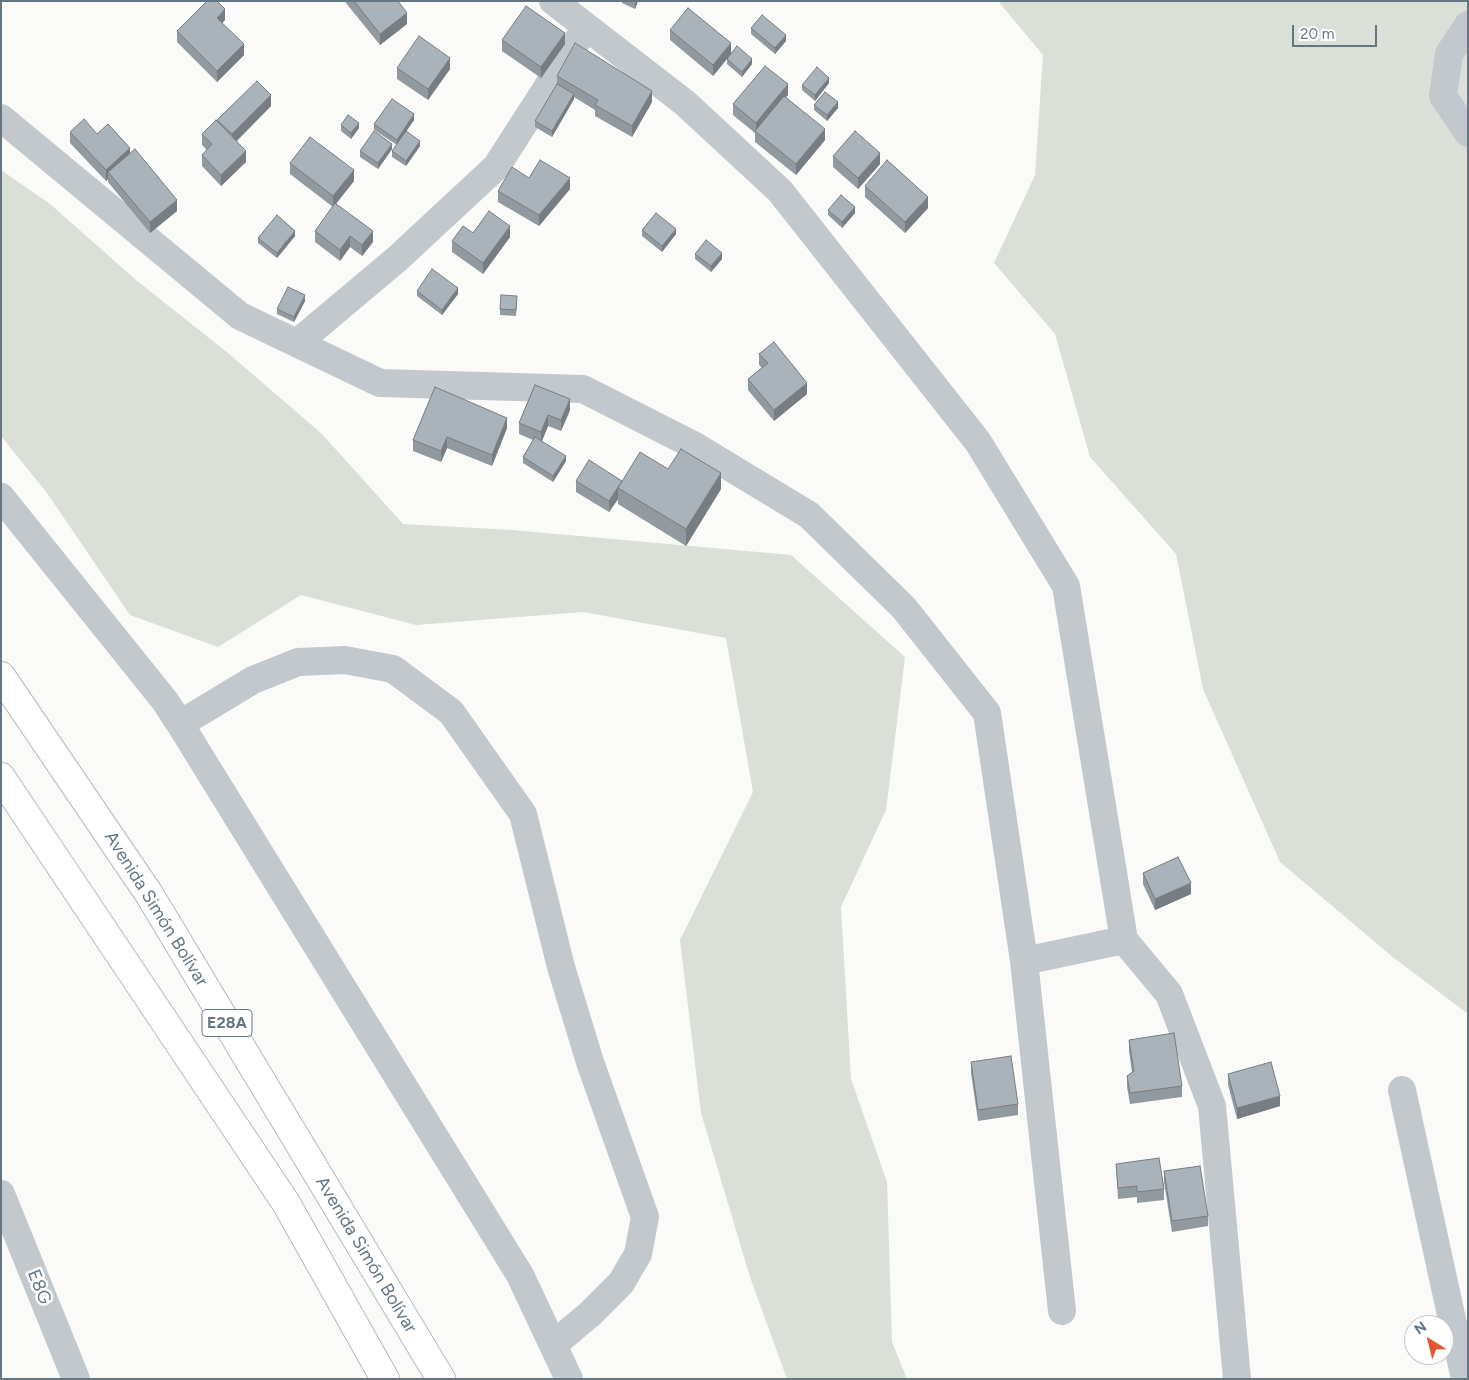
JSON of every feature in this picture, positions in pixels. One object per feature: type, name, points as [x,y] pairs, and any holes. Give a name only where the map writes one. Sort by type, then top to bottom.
[{"type":"highway","name":"Avenida Simón Bolívar","points":[[1,676],[149,894],[441,1379]]},
{"type":"highway","name":"E28A","points":[[1,778],[286,1203],[386,1379]]},
{"type":"street","points":[[553,1],[685,103],[780,191],[978,442],[1066,586],[1124,940],[1168,994],[1212,1106],[1237,1379]]},
{"type":"street","points":[[1468,25],[1449,54],[1443,96],[1468,133]]},
{"type":"street","points":[[297,343],[397,259],[496,167],[586,27]]},
{"type":"street","points":[[1,118],[240,316],[380,383],[583,389],[695,446],[809,515],[904,608],[987,713],[1024,960],[1062,1311]]},
{"type":"street","points":[[1,497],[159,694],[180,724],[520,1275],[569,1379]]},
{"type":"street","points":[[180,724],[254,680],[298,662],[345,660],[393,669],[451,712],[523,814],[560,967],[590,1062],[645,1217],[638,1254],[621,1283],[590,1314],[553,1345]]},
{"type":"street","points":[[1024,960],[1124,940]]},
{"type":"street","points":[[1402,1090],[1465,1379]]},
{"type":"street","name":"E8G","points":[[1,1194],[76,1379]]},
{"type":"shaded area","points":[[998,1],[1468,1],[1468,1014],[1394,958],[1280,862],[1203,689],[1176,554],[1090,457],[1055,334],[994,263],[1035,175],[1043,55]]},
{"type":"shaded area","points":[[1,170],[50,204],[136,280],[228,353],[322,434],[403,524],[512,530],[791,555],[905,657],[886,810],[841,907],[851,1079],[887,1182],[892,1342],[907,1379],[787,1379],[750,1277],[701,1113],[680,940],[753,792],[726,638],[583,612],[416,625],[301,595],[218,647],[130,615],[47,493],[1,436]]},
{"type":"building","points":[[207,1],[217,1],[225,9],[217,18],[244,44],[217,71],[177,31]]},
{"type":"building","points":[[354,1],[398,1],[407,13],[380,34]]},
{"type":"building","points":[[526,6],[565,33],[541,67],[502,40]]},
{"type":"building","points":[[688,8],[731,43],[713,65],[670,30]]},
{"type":"building","points":[[762,15],[786,35],[775,48],[751,28]]},
{"type":"building","points":[[419,36],[450,58],[428,89],[397,68]]},
{"type":"building","points":[[575,43],[652,91],[632,126],[595,105],[598,100],[557,76]]},
{"type":"building","points":[[737,46],[752,59],[742,72],[727,59]]},
{"type":"building","points":[[765,66],[788,84],[756,123],[733,104]]},
{"type":"building","points":[[817,67],[829,78],[815,95],[802,85]]},
{"type":"building","points":[[257,81],[271,95],[232,134],[217,120]]},
{"type":"building","points":[[557,84],[574,94],[552,131],[535,121]]},
{"type":"building","points":[[825,92],[838,102],[827,115],[814,105]]},
{"type":"building","points":[[784,96],[825,129],[796,164],[755,131]]},
{"type":"building","points":[[392,99],[414,114],[397,140],[374,124]]},
{"type":"building","points":[[348,115],[359,123],[351,133],[341,125]]},
{"type":"building","points":[[84,119],[97,134],[108,124],[130,148],[106,170],[70,132]]},
{"type":"building","points":[[216,120],[246,151],[221,175],[202,155],[212,144],[202,134]]},
{"type":"building","points":[[374,131],[392,144],[378,163],[360,151]]},
{"type":"building","points":[[406,131],[420,141],[406,161],[392,151]]},
{"type":"building","points":[[855,131],[880,153],[858,178],[833,156]]},
{"type":"building","points":[[310,137],[354,170],[333,196],[290,163]]},
{"type":"building","points":[[135,149],[177,200],[150,222],[108,172]]},
{"type":"building","points":[[540,160],[570,178],[539,215],[498,191],[512,167],[529,178]]},
{"type":"building","points":[[887,160],[928,197],[905,222],[865,186]]},
{"type":"building","points":[[841,195],[855,207],[842,222],[828,210]]},
{"type":"building","points":[[335,203],[373,231],[362,245],[350,236],[340,250],[315,231]]},
{"type":"building","points":[[489,211],[510,226],[483,263],[452,241],[463,226],[473,233]]},
{"type":"building","points":[[656,213],[676,229],[662,246],[642,230]]},
{"type":"building","points":[[277,215],[295,231],[277,253],[258,238]]},
{"type":"building","points":[[706,240],[722,253],[711,266],[695,254]]},
{"type":"building","points":[[432,269],[458,288],[442,310],[417,291]]},
{"type":"building","points":[[288,287],[305,295],[294,317],[277,309]]},
{"type":"building","points":[[501,295],[517,296],[516,310],[500,309]]},
{"type":"building","points":[[774,342],[807,383],[774,410],[748,379],[768,363],[759,354]]},
{"type":"building","points":[[535,385],[570,399],[561,420],[548,415],[541,432],[519,423]]},
{"type":"building","points":[[435,387],[507,418],[492,455],[447,437],[441,451],[413,440]]},
{"type":"building","points":[[535,437],[566,456],[553,476],[523,457]]},
{"type":"building","points":[[681,449],[721,473],[686,529],[618,488],[640,452],[668,469]]},
{"type":"building","points":[[589,460],[622,481],[609,501],[576,481]]},
{"type":"building","points":[[1178,857],[1191,883],[1155,899],[1143,873]]},
{"type":"building","points":[[1174,1033],[1182,1086],[1130,1093],[1127,1076],[1134,1071],[1129,1040]]},
{"type":"building","points":[[1011,1056],[1018,1104],[978,1110],[971,1062]]},
{"type":"building","points":[[1271,1062],[1280,1096],[1237,1108],[1228,1074]]},
{"type":"building","points":[[1159,1158],[1164,1189],[1137,1192],[1137,1186],[1118,1188],[1116,1164]]},
{"type":"building","points":[[1200,1166],[1208,1216],[1172,1221],[1164,1171]]}]
